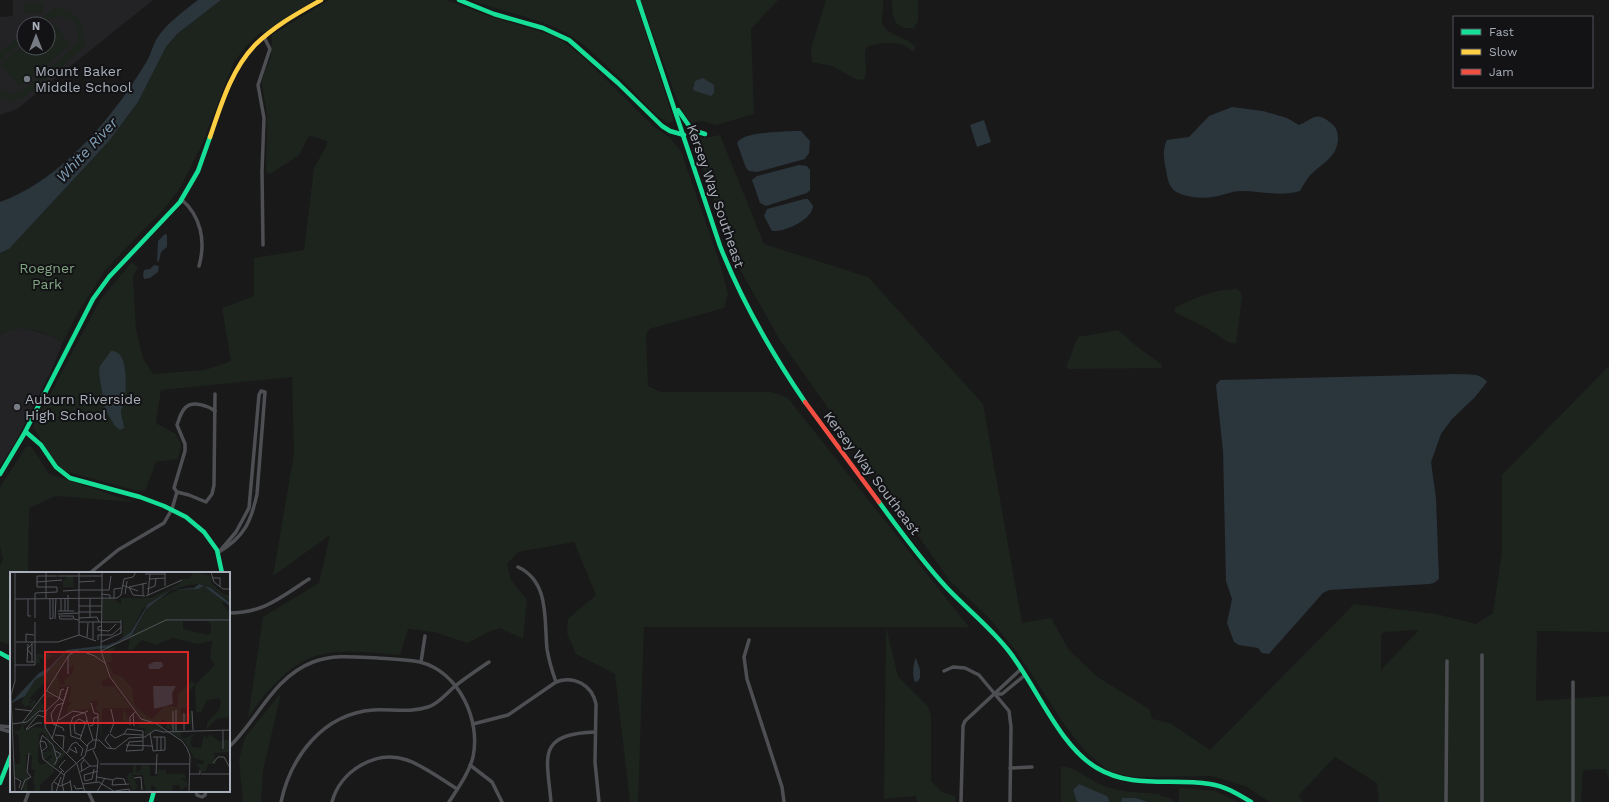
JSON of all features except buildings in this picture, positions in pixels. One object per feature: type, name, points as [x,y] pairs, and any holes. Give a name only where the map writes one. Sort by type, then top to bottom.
[{"type":"street","points":[[0,474],[26,432],[71,340],[99,290],[181,199],[195,174],[221,104],[238,68],[248,53],[264,37],[321,0]]},
{"type":"street","points":[[459,0],[494,14],[543,28],[569,40],[618,83],[662,126],[670,131],[684,135]]},
{"type":"street","name":"Kersey Way Southeast","points":[[638,0],[720,246],[735,284],[758,330],[834,443],[929,568],[1009,651],[1076,751],[1098,770],[1112,776],[1135,782],[1198,781],[1212,783],[1234,791],[1251,802]]},
{"type":"street","points":[[264,37],[270,49],[260,75],[258,85],[264,123],[262,171],[264,245]]},
{"type":"street","points":[[673,102],[687,125],[692,130],[705,134]]},
{"type":"street","points":[[181,199],[193,212],[200,226],[202,246],[199,266]]},
{"type":"street","points":[[263,391],[257,494],[254,508],[241,535],[232,544],[219,552],[236,532],[249,508],[259,395],[260,392],[263,391]]},
{"type":"street","points":[[177,492],[189,494],[206,502],[212,494],[214,485],[215,394]]},
{"type":"street","points":[[91,572],[118,550],[161,527],[167,520],[172,510],[177,492],[174,488],[185,451],[185,444],[177,425],[184,408],[189,405],[206,405],[215,411]]},
{"type":"street","points":[[26,432],[41,446],[53,465],[62,474],[70,478],[158,503],[191,520],[206,532],[219,552],[222,572]]},
{"type":"street","points":[[518,567],[527,573],[537,586],[544,601],[547,650],[556,682]]},
{"type":"street","points":[[230,613],[252,612],[263,608],[309,579]]},
{"type":"street","points":[[420,662],[425,636]]},
{"type":"street","points":[[749,640],[744,657],[747,679],[782,787],[784,802]]},
{"type":"street","points":[[0,653],[10,658]]},
{"type":"street","points":[[1482,655],[1482,802]]},
{"type":"street","points":[[230,746],[238,740],[273,691],[302,667],[322,659],[348,656],[420,662],[436,669],[448,678],[455,686],[466,704],[474,724],[475,743],[470,765],[449,802]]},
{"type":"street","points":[[1446,802],[1447,661]]},
{"type":"street","points":[[282,802],[287,781],[298,757],[315,736],[329,725],[343,718],[363,712],[410,710],[429,707],[488,662]]},
{"type":"street","points":[[944,671],[953,668],[965,668],[972,670],[979,675],[1009,711],[1010,802]]},
{"type":"street","points":[[961,802],[963,726],[965,721],[996,694],[999,688],[1021,669]]},
{"type":"street","points":[[996,694],[1002,694],[1025,675]]},
{"type":"street","points":[[474,724],[508,715],[556,682],[571,680],[578,682],[592,692],[596,704],[595,762],[599,802]]},
{"type":"street","points":[[1573,682],[1573,802]]},
{"type":"street","points":[[0,726],[10,727]]},
{"type":"street","points":[[0,729],[10,732]]},
{"type":"street","points":[[551,802],[546,770],[549,751],[560,738],[569,734],[595,732]]},
{"type":"street","points":[[332,802],[339,787],[349,773],[364,763],[386,757],[408,760],[457,789]]},
{"type":"street","points":[[0,783],[10,758]]},
{"type":"street","points":[[470,765],[492,782],[502,802]]},
{"type":"street","points":[[1010,768],[1032,767]]},
{"type":"street","points":[[25,802],[29,792]]},
{"type":"street","points":[[88,792],[93,802]]},
{"type":"street","points":[[151,802],[154,792]]},
{"type":"street","points":[[196,792],[197,795],[202,797],[206,792]]},
{"type":"street","points":[[87,802],[90,797]]},
{"type":"shaded area","name":"Mount Baker Middle School","points":[[13,0],[153,0],[17,109],[0,115],[0,17],[13,16]]},
{"type":"shaded area","name":"Auburn Riverside High School","points":[[13,328],[25,328],[63,342],[50,373],[16,441],[0,466],[0,335]]},
{"type":"green space","name":"Roegner Park","points":[[221,0],[314,0],[263,33],[261,32],[247,45],[234,62],[202,144],[180,188],[164,209],[105,270],[79,311],[63,342],[40,332],[24,329],[8,331],[0,335],[0,253],[9,249],[109,141],[138,102],[166,47],[177,34]]},
{"type":"green space","points":[[329,0],[446,0],[489,16],[557,37],[584,58],[653,126],[669,137],[681,151],[721,267],[728,294],[724,308],[649,329],[646,335],[648,386],[661,392],[770,392],[787,397],[969,627],[644,627],[638,802],[630,802],[615,674],[576,654],[567,633],[568,619],[596,595],[574,542],[518,552],[507,564],[511,580],[527,600],[523,639],[500,628],[486,633],[468,643],[434,632],[408,629],[400,655],[338,652],[318,655],[307,659],[287,673],[269,690],[248,718],[263,617],[319,583],[330,535],[273,576],[294,454],[292,377],[161,390],[156,423],[176,434],[181,445],[178,459],[156,462],[145,491],[134,490],[64,471],[58,467],[33,427],[100,300],[132,262],[138,268],[133,276],[136,329],[143,358],[153,374],[205,370],[231,361],[222,308],[254,296],[254,258],[304,250],[314,168],[326,147],[327,141],[311,136],[308,137],[299,155],[270,174],[266,172],[267,115],[262,79],[271,57],[272,35]]},
{"type":"green space","points":[[471,0],[635,0],[673,122],[669,123],[664,121],[658,116],[594,54],[573,37],[555,27]]},
{"type":"green space","points":[[641,0],[778,0],[751,29],[754,114],[717,125],[702,121],[691,123],[684,114],[674,92]]},
{"type":"green space","points":[[826,0],[883,0],[882,22],[884,26],[887,30],[907,40],[915,46],[914,52],[904,45],[896,43],[882,43],[869,46],[866,48],[865,52],[866,68],[864,79],[858,80],[832,66],[812,62],[811,48]]},
{"type":"green space","points":[[892,0],[918,0],[918,21],[914,28],[907,28],[898,25],[893,17]]},
{"type":"green space","points":[[24,3],[30,3],[30,14],[24,14]]},
{"type":"green space","points":[[31,3],[36,3],[36,14],[31,14]]},
{"type":"green space","points":[[37,3],[43,3],[43,14],[37,14]]},
{"type":"green space","points":[[54,7],[73,14],[83,28],[84,42],[87,46],[26,96],[12,101],[0,97],[0,90],[10,94],[21,92],[76,45],[78,31],[74,23],[62,17],[43,16]]},
{"type":"green space","points":[[56,27],[71,45],[19,87],[0,64],[16,51],[16,56],[56,56]]},
{"type":"green space","points":[[16,39],[16,47],[0,60],[0,52]]},
{"type":"green space","points":[[720,135],[764,244],[868,277],[983,404],[1022,623],[1051,618],[1069,650],[1096,676],[1149,709],[1152,719],[1170,723],[1210,750],[1354,604],[1436,614],[1476,624],[1493,613],[1502,551],[1502,475],[1609,366],[1609,632],[1537,631],[1536,701],[1609,696],[1609,781],[1606,769],[1583,770],[1581,802],[1379,802],[1377,783],[1335,757],[1298,796],[1304,802],[1270,802],[1245,786],[1211,776],[1134,777],[1110,772],[1086,752],[1066,727],[1017,652],[988,617],[950,581],[780,340],[741,271],[731,249],[694,144],[700,139]],"holes":[[[1419,630],[1381,670],[1381,635],[1384,632]]]},
{"type":"green space","points":[[1228,289],[1237,289],[1241,293],[1242,297],[1236,344],[1228,342],[1205,327],[1176,313],[1174,310],[1176,307],[1205,295]]},
{"type":"green space","points":[[1118,330],[1135,345],[1161,364],[1162,368],[1069,369],[1066,367],[1078,337]]},
{"type":"green space","points":[[31,446],[49,474],[134,502],[56,496],[29,508],[28,572],[10,572],[10,645],[0,642],[0,566],[3,560],[0,545],[0,487],[26,447]]},
{"type":"green space","points":[[886,627],[898,677],[928,707],[931,715],[931,781],[942,792],[955,796],[955,802],[917,802],[916,796],[884,799]]},
{"type":"green space","points":[[281,693],[263,771],[261,802],[243,802],[239,760],[245,737]]},
{"type":"green space","points":[[1061,766],[1071,768],[1094,782],[1107,787],[1129,792],[1160,794],[1160,796],[1170,798],[1174,802],[1148,802],[1136,798],[1122,798],[1121,802],[1110,802],[1107,796],[1079,784],[1073,790],[1077,802],[1061,802]]},
{"type":"green space","points":[[1183,788],[1215,791],[1238,802],[1179,802],[1179,789]]},
{"type":"water","name":"White River","points":[[198,0],[221,0],[177,34],[166,47],[138,102],[109,141],[9,249],[0,253],[0,202],[19,194],[55,171],[86,142],[101,126],[127,92],[146,63],[160,34],[173,20]]},
{"type":"water","points":[[703,78],[714,85],[714,93],[711,96],[693,89],[695,81]]},
{"type":"water","points":[[1232,107],[1263,111],[1287,118],[1299,125],[1315,117],[1322,117],[1336,129],[1338,138],[1337,147],[1331,157],[1312,173],[1300,191],[1293,193],[1278,194],[1238,191],[1202,198],[1190,197],[1175,191],[1167,177],[1164,151],[1167,140],[1189,137],[1209,116]]},
{"type":"water","points":[[984,120],[991,142],[977,147],[970,125]]},
{"type":"water","points":[[801,131],[810,141],[809,153],[805,159],[757,172],[749,171],[746,168],[737,143],[740,139],[762,133]]},
{"type":"water","points":[[799,165],[807,166],[810,170],[810,190],[807,193],[766,206],[760,203],[752,180],[757,176]]},
{"type":"water","points":[[808,199],[813,206],[808,216],[790,227],[772,231],[764,216],[767,209]]},
{"type":"water","points":[[165,234],[167,235],[167,247],[161,252],[159,261],[157,262],[158,241]]},
{"type":"water","points":[[154,265],[159,266],[158,272],[150,278],[144,279],[144,270],[150,269]]},
{"type":"water","points":[[111,351],[117,352],[121,356],[124,362],[125,370],[125,400],[121,409],[124,428],[120,430],[115,426],[105,409],[99,373],[100,366]]},
{"type":"water","points":[[1456,374],[1477,375],[1487,382],[1475,397],[1452,419],[1441,434],[1431,462],[1436,498],[1439,579],[1434,583],[1429,584],[1329,590],[1323,593],[1269,654],[1262,653],[1258,648],[1239,645],[1234,642],[1227,623],[1232,599],[1226,581],[1223,451],[1216,385],[1220,380]]},
{"type":"water","points":[[916,658],[920,670],[920,678],[915,682],[913,670]]},
{"type":"water","points":[[1079,784],[1107,796],[1110,802],[1077,802],[1073,790]]},
{"type":"water","points":[[1122,798],[1136,798],[1148,802],[1121,802]]},
{"type":"traffic: fast","points":[[459,0],[494,14],[543,28],[569,40],[618,83],[662,126],[670,131],[684,135]]},
{"type":"traffic: fast","points":[[638,0],[720,246],[738,287],[758,326],[780,364],[805,402]]},
{"type":"traffic: fast","points":[[678,110],[692,130],[705,134]]},
{"type":"traffic: fast","points":[[0,474],[24,434],[93,299],[109,277],[180,202],[198,171],[210,137]]},
{"type":"traffic: fast","points":[[26,432],[41,445],[56,467],[70,478],[140,497],[164,506],[186,517],[204,532],[217,550],[222,572]]},
{"type":"traffic: fast","points":[[879,502],[938,578],[1008,650],[1060,730],[1083,758],[1097,768],[1124,779],[1152,782],[1195,782],[1216,785],[1251,802]]},
{"type":"traffic: fast","points":[[0,653],[10,658]]},
{"type":"traffic: fast","points":[[0,783],[10,758]]},
{"type":"traffic: fast","points":[[151,802],[154,792]]},
{"type":"traffic: slow","points":[[210,137],[233,77],[239,65],[255,45],[286,20],[321,0]]},
{"type":"traffic: jam","points":[[805,402],[879,502]]},
{"type":"place","name":"Mount Baker Middle School","points":[[27,79]]},
{"type":"place","name":"Auburn Riverside High School","points":[[17,407]]}]
